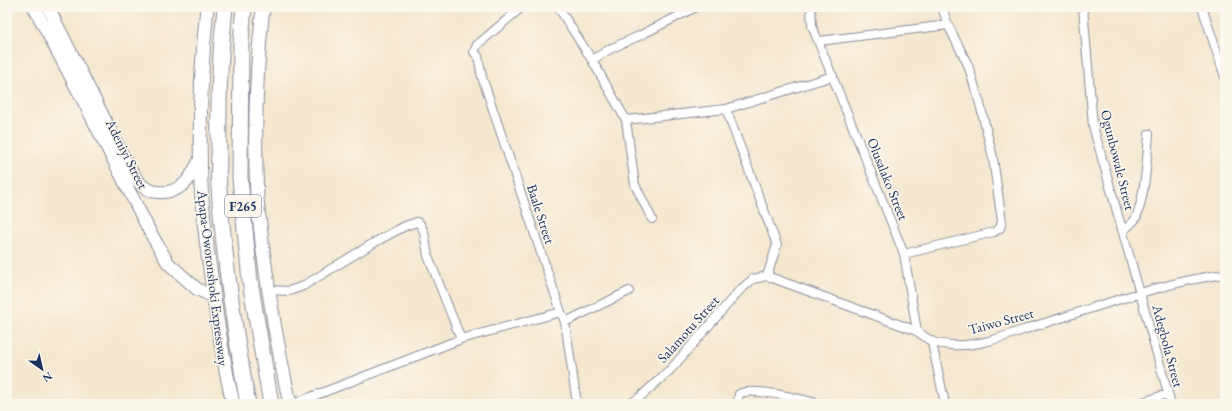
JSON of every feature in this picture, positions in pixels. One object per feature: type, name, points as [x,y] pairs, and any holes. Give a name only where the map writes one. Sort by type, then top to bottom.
[{"type":"highway","name":"Apapa-Oworonshoki Expressway","points":[[225,7],[221,42],[218,112],[219,188],[228,276],[248,404]]},
{"type":"highway","name":"F265","points":[[244,7],[241,42],[240,178],[250,281],[271,404]]},
{"type":"main road","name":"Apapa-Oworonshoki Expressway","points":[[207,7],[203,51],[201,186],[224,366],[233,404]]},
{"type":"main road","points":[[263,7],[258,50],[255,120],[257,199],[268,290],[290,404]]},
{"type":"street","name":"Adeniyi Street","points":[[34,7],[150,232],[168,263],[197,289],[214,297]]},
{"type":"street","name":"Adeniyi Street","points":[[48,7],[125,160],[138,182],[155,192],[170,192],[185,183],[201,158]]},
{"type":"street","name":"Baale Street","points":[[522,7],[477,45],[474,52],[478,56],[482,77],[560,312],[565,322],[577,404]]},
{"type":"street","points":[[558,7],[592,60],[626,120],[635,185],[652,218]]},
{"type":"street","points":[[592,60],[610,49],[696,7]]},
{"type":"street","name":"Olusalako Street","points":[[811,7],[812,26],[904,254],[917,331]]},
{"type":"street","points":[[904,254],[994,232],[1000,228],[1002,222],[993,158],[980,104],[968,65],[948,26],[942,7]]},
{"type":"street","name":"Ogunbowale Street","points":[[1083,7],[1094,126],[1140,294]]},
{"type":"street","points":[[1202,7],[1225,77]]},
{"type":"street","points":[[819,41],[948,26]]},
{"type":"street","points":[[626,120],[726,109],[833,76]]},
{"type":"street","points":[[726,109],[777,245],[767,276],[917,331],[932,343],[945,404]]},
{"type":"street","points":[[1123,231],[1135,219],[1140,201],[1146,170],[1149,134]]},
{"type":"street","points":[[268,290],[290,291],[303,286],[377,241],[405,226],[416,222],[420,224],[424,232],[428,256],[461,339]]},
{"type":"street","name":"Taiwo Street","points":[[932,343],[953,346],[981,343],[1199,277],[1225,274]]},
{"type":"street","name":"Salamotu Street","points":[[629,404],[639,398],[671,369],[740,291],[753,279],[767,276]]},
{"type":"street","points":[[565,322],[629,291]]},
{"type":"street","name":"Adegbola Street","points":[[1140,294],[1171,404]]},
{"type":"street","points":[[293,404],[461,339],[560,312]]},
{"type":"street","points":[[737,402],[739,394],[744,391],[764,392],[820,404]]},
{"type":"street","points":[[1137,404],[1167,394]]}]
